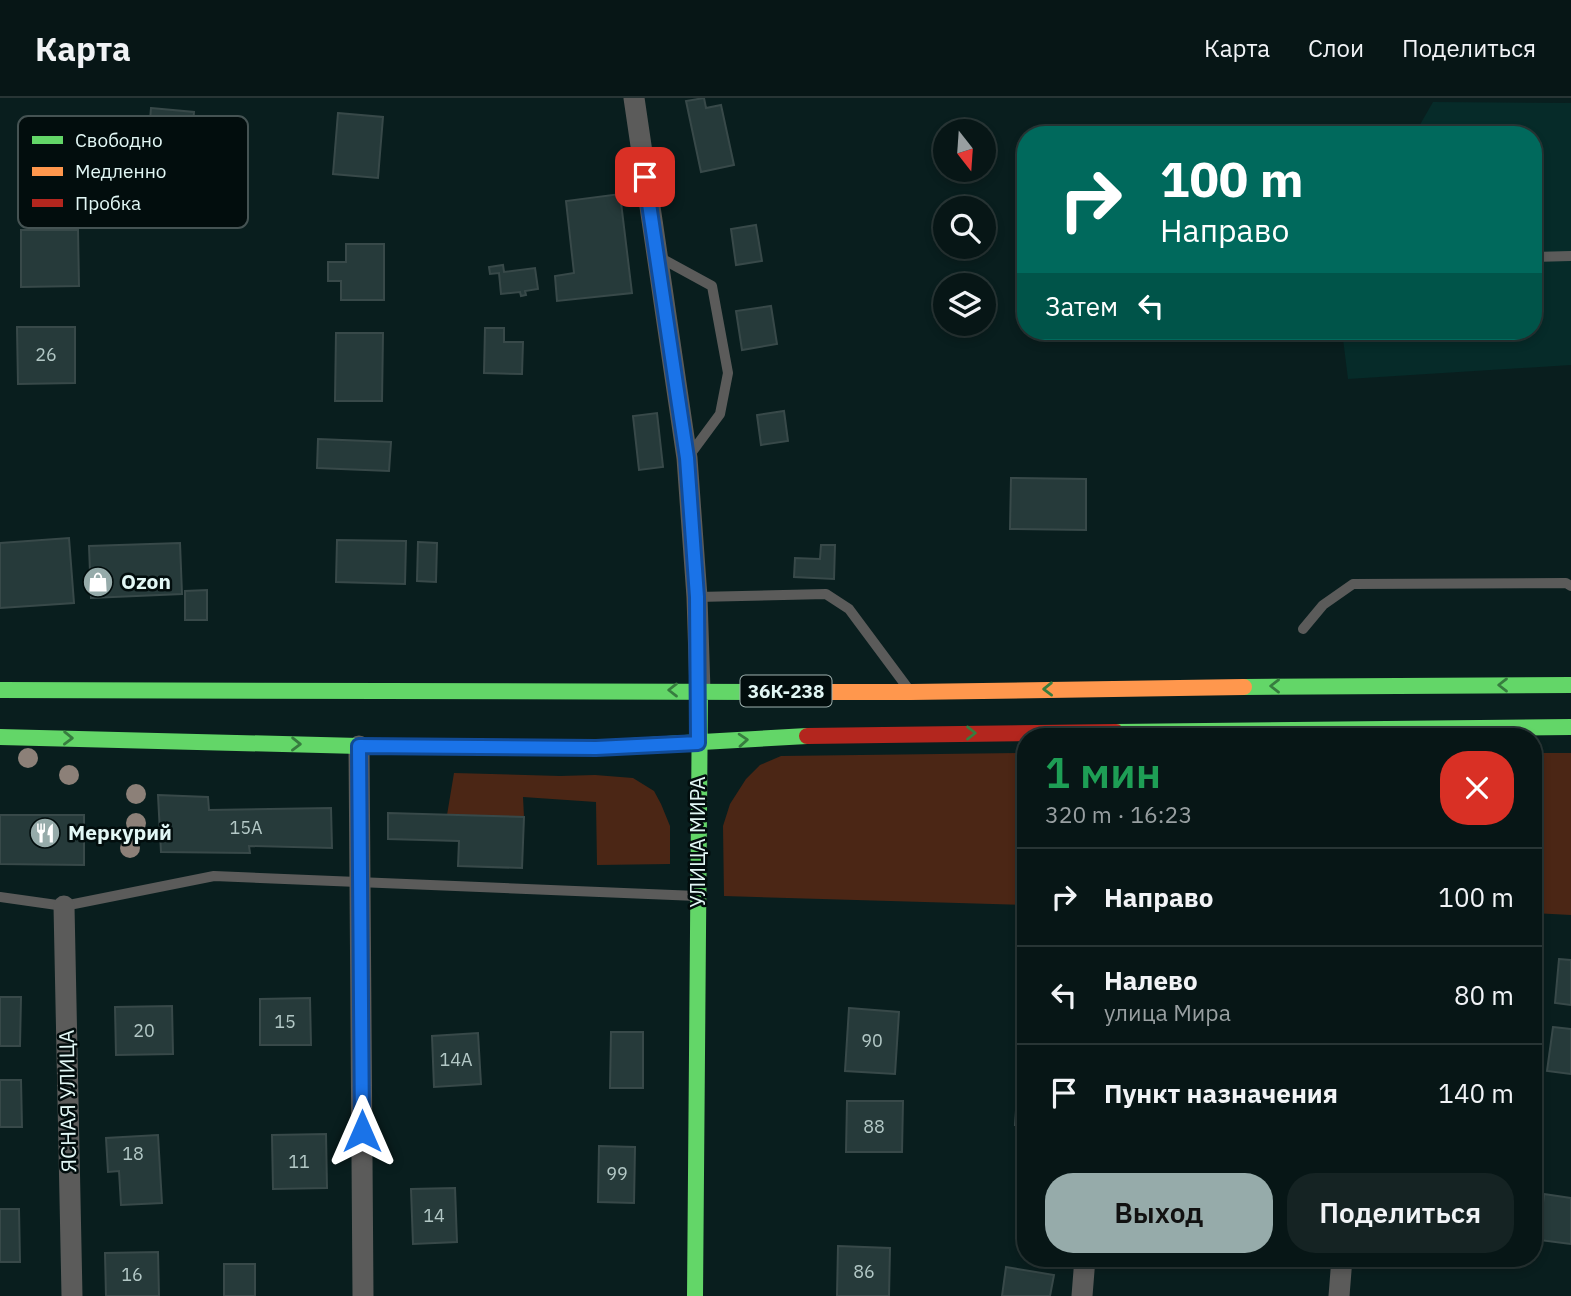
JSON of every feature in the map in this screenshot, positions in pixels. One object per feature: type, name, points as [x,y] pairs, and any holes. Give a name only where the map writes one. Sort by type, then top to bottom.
[{"type":"main road","name":"36К-238","points":[[0,690],[911,692],[1135,687],[1571,685]]},
{"type":"main road","name":"УЛИЦА МИРА","points":[[695,1296],[700,691]]},
{"type":"main road","points":[[1542,728],[1571,727]]},
{"type":"main road","points":[[0,737],[359,746],[596,748],[829,735],[1017,734]]},
{"type":"street","name":"УЛИЦА МИРА","points":[[634,98],[687,458],[697,597],[700,691]]},
{"type":"street","points":[[359,746],[363,1296]]},
{"type":"street","name":"ЯСНАЯ УЛИЦА","points":[[64,906],[72,1296]]},
{"type":"street","points":[[1082,1296],[1084,1267]]},
{"type":"street","points":[[1339,1296],[1341,1267]]},
{"type":"lane","points":[[657,256],[712,286],[728,373],[720,414],[687,458]]},
{"type":"lane","points":[[1542,257],[1571,256]]},
{"type":"lane","points":[[1303,629],[1323,605],[1353,584],[1566,583],[1571,586]]},
{"type":"lane","points":[[697,597],[826,594],[849,609],[911,692]]},
{"type":"lane","points":[[0,897],[64,906],[214,876],[697,896]]},
{"type":"shaded area","points":[[1433,102],[1571,103],[1571,365],[1348,379],[1343,340],[1542,340],[1542,126],[1419,126]]},
{"type":"shaded area","points":[[1017,753],[1017,905],[724,896],[723,826],[730,804],[746,779],[760,765],[781,756]]},
{"type":"shaded area","points":[[1542,753],[1571,753],[1571,915],[1542,913]]},
{"type":"shaded area","points":[[454,773],[633,778],[654,791],[661,804],[670,826],[670,864],[597,865],[596,802],[523,797],[524,817],[447,815]]},
{"type":"building","points":[[704,98],[706,108],[721,105],[734,165],[701,172],[686,101]]},
{"type":"building","points":[[151,108],[194,112],[194,116],[150,116]]},
{"type":"building","points":[[338,113],[383,117],[378,178],[333,174]]},
{"type":"building","points":[[620,194],[632,293],[557,301],[555,276],[574,273],[566,201]]},
{"type":"building","points":[[756,225],[762,261],[736,265],[731,229]]},
{"type":"building","points":[[21,230],[78,230],[79,286],[21,287]]},
{"type":"building","points":[[346,244],[384,244],[384,300],[341,300],[341,281],[328,281],[328,262],[346,262]]},
{"type":"building","points":[[503,265],[504,272],[535,268],[538,289],[525,291],[526,295],[521,296],[520,292],[501,294],[499,273],[490,274],[489,267]]},
{"type":"building","points":[[771,306],[777,344],[742,350],[736,311]]},
{"type":"building","points":[[17,327],[75,327],[75,383],[18,384]]},
{"type":"building","points":[[485,328],[504,328],[504,342],[523,342],[522,374],[484,373]]},
{"type":"building","points":[[336,333],[383,333],[382,401],[335,401]]},
{"type":"building","points":[[784,411],[788,441],[761,445],[757,415]]},
{"type":"building","points":[[657,413],[663,467],[639,470],[633,416]]},
{"type":"building","points":[[318,439],[391,442],[389,471],[317,468]]},
{"type":"building","points":[[1011,478],[1086,479],[1086,530],[1010,529]]},
{"type":"building","points":[[69,538],[74,603],[0,608],[0,543]]},
{"type":"building","points":[[337,540],[406,541],[405,584],[336,582]]},
{"type":"building","points":[[418,542],[437,543],[436,582],[417,581]]},
{"type":"building","points":[[180,543],[182,594],[91,598],[89,546]]},
{"type":"building","points":[[821,545],[835,545],[834,579],[794,577],[795,558],[820,559]]},
{"type":"building","points":[[207,590],[207,620],[185,620],[185,591]]},
{"type":"building","points":[[158,795],[208,797],[209,810],[331,808],[332,848],[249,846],[250,853],[161,852]]},
{"type":"building","points":[[388,813],[524,817],[522,868],[458,866],[459,841],[388,839]]},
{"type":"building","points":[[0,815],[84,815],[84,865],[0,864]]},
{"type":"building","points":[[1559,959],[1571,960],[1571,1005],[1555,1003]]},
{"type":"building","points":[[0,997],[21,997],[20,1046],[0,1046]]},
{"type":"building","points":[[310,998],[311,1045],[260,1045],[260,999]]},
{"type":"building","points":[[172,1006],[173,1054],[116,1055],[115,1007]]},
{"type":"building","points":[[849,1008],[899,1012],[895,1074],[845,1071]]},
{"type":"building","points":[[1553,1027],[1571,1029],[1571,1074],[1547,1071]]},
{"type":"building","points":[[611,1032],[643,1032],[643,1088],[610,1088]]},
{"type":"building","points":[[478,1033],[481,1084],[434,1087],[432,1036]]},
{"type":"building","points":[[0,1080],[21,1080],[22,1127],[0,1127]]},
{"type":"building","points":[[847,1101],[903,1101],[902,1152],[846,1152]]},
{"type":"building","points":[[326,1134],[327,1188],[273,1189],[272,1135]]},
{"type":"building","points":[[158,1135],[162,1203],[121,1205],[119,1171],[108,1172],[106,1138]]},
{"type":"building","points":[[599,1146],[635,1147],[634,1203],[598,1202]]},
{"type":"building","points":[[455,1188],[457,1242],[413,1244],[411,1189]]},
{"type":"building","points":[[1544,1194],[1571,1198],[1571,1244],[1542,1240]]},
{"type":"building","points":[[0,1209],[19,1209],[20,1262],[0,1262]]},
{"type":"building","points":[[838,1246],[890,1248],[889,1296],[837,1296]]},
{"type":"building","points":[[158,1252],[159,1296],[106,1296],[105,1253]]},
{"type":"building","points":[[224,1264],[255,1264],[255,1296],[224,1296]]},
{"type":"building","points":[[1006,1267],[1054,1275],[1050,1296],[1002,1296]]},
{"type":"traffic: fast","points":[[1244,687],[1571,685]]},
{"type":"traffic: fast","points":[[0,690],[763,692]]},
{"type":"traffic: fast","points":[[695,1296],[700,691]]},
{"type":"traffic: fast","points":[[1480,728],[1571,727]]},
{"type":"traffic: fast","points":[[0,737],[359,746],[596,748],[807,736]]},
{"type":"traffic: slow","points":[[763,692],[1244,687]]},
{"type":"traffic: jam","points":[[807,736],[1017,733]]},
{"type":"place","name":"Ozon","points":[[98,582]]},
{"type":"place","name":"Меркурий","points":[[45,833]]},
{"type":"route","points":[[362,1131],[359,746],[596,748],[698,743],[700,691],[697,597],[687,458],[645,177]]}]
